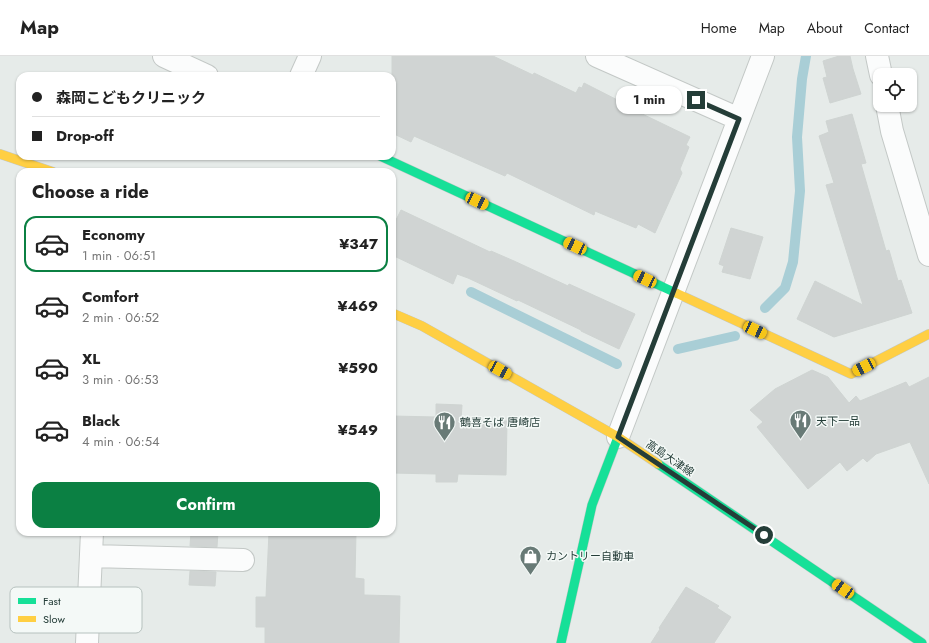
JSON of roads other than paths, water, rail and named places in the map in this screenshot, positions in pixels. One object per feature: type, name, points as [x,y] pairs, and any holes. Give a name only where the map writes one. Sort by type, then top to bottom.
[{"type":"street","points":[[164,56],[198,72]]},
{"type":"street","points":[[303,72],[310,56]]},
{"type":"street","points":[[597,56],[739,119]]},
{"type":"street","points":[[561,643],[592,504],[763,56]]},
{"type":"street","points":[[876,56],[879,68]]},
{"type":"street","points":[[888,112],[892,131],[929,255]]},
{"type":"street","points":[[0,154],[16,160]]},
{"type":"street","points":[[17,160],[40,168]]},
{"type":"street","points":[[389,160],[851,374],[929,334]]},
{"type":"street","name":"高島大津線","points":[[396,315],[422,326],[618,437],[922,643]]},
{"type":"street","points":[[90,587],[92,536]]},
{"type":"street","points":[[91,556],[243,560]]},
{"type":"street","points":[[87,633],[87,643]]},
{"type":"waterway","points":[[765,308],[785,288],[793,262],[800,191],[797,137],[802,79],[806,56]]},
{"type":"waterway","points":[[471,292],[617,364]]},
{"type":"waterway","points":[[678,349],[735,336]]},
{"type":"place","name":"天下一品","points":[[801,440]]},
{"type":"place","name":"鶴喜そば 唐崎店","points":[[444,442]]},
{"type":"place","name":"カントリー自動車","points":[[531,576]]}]
